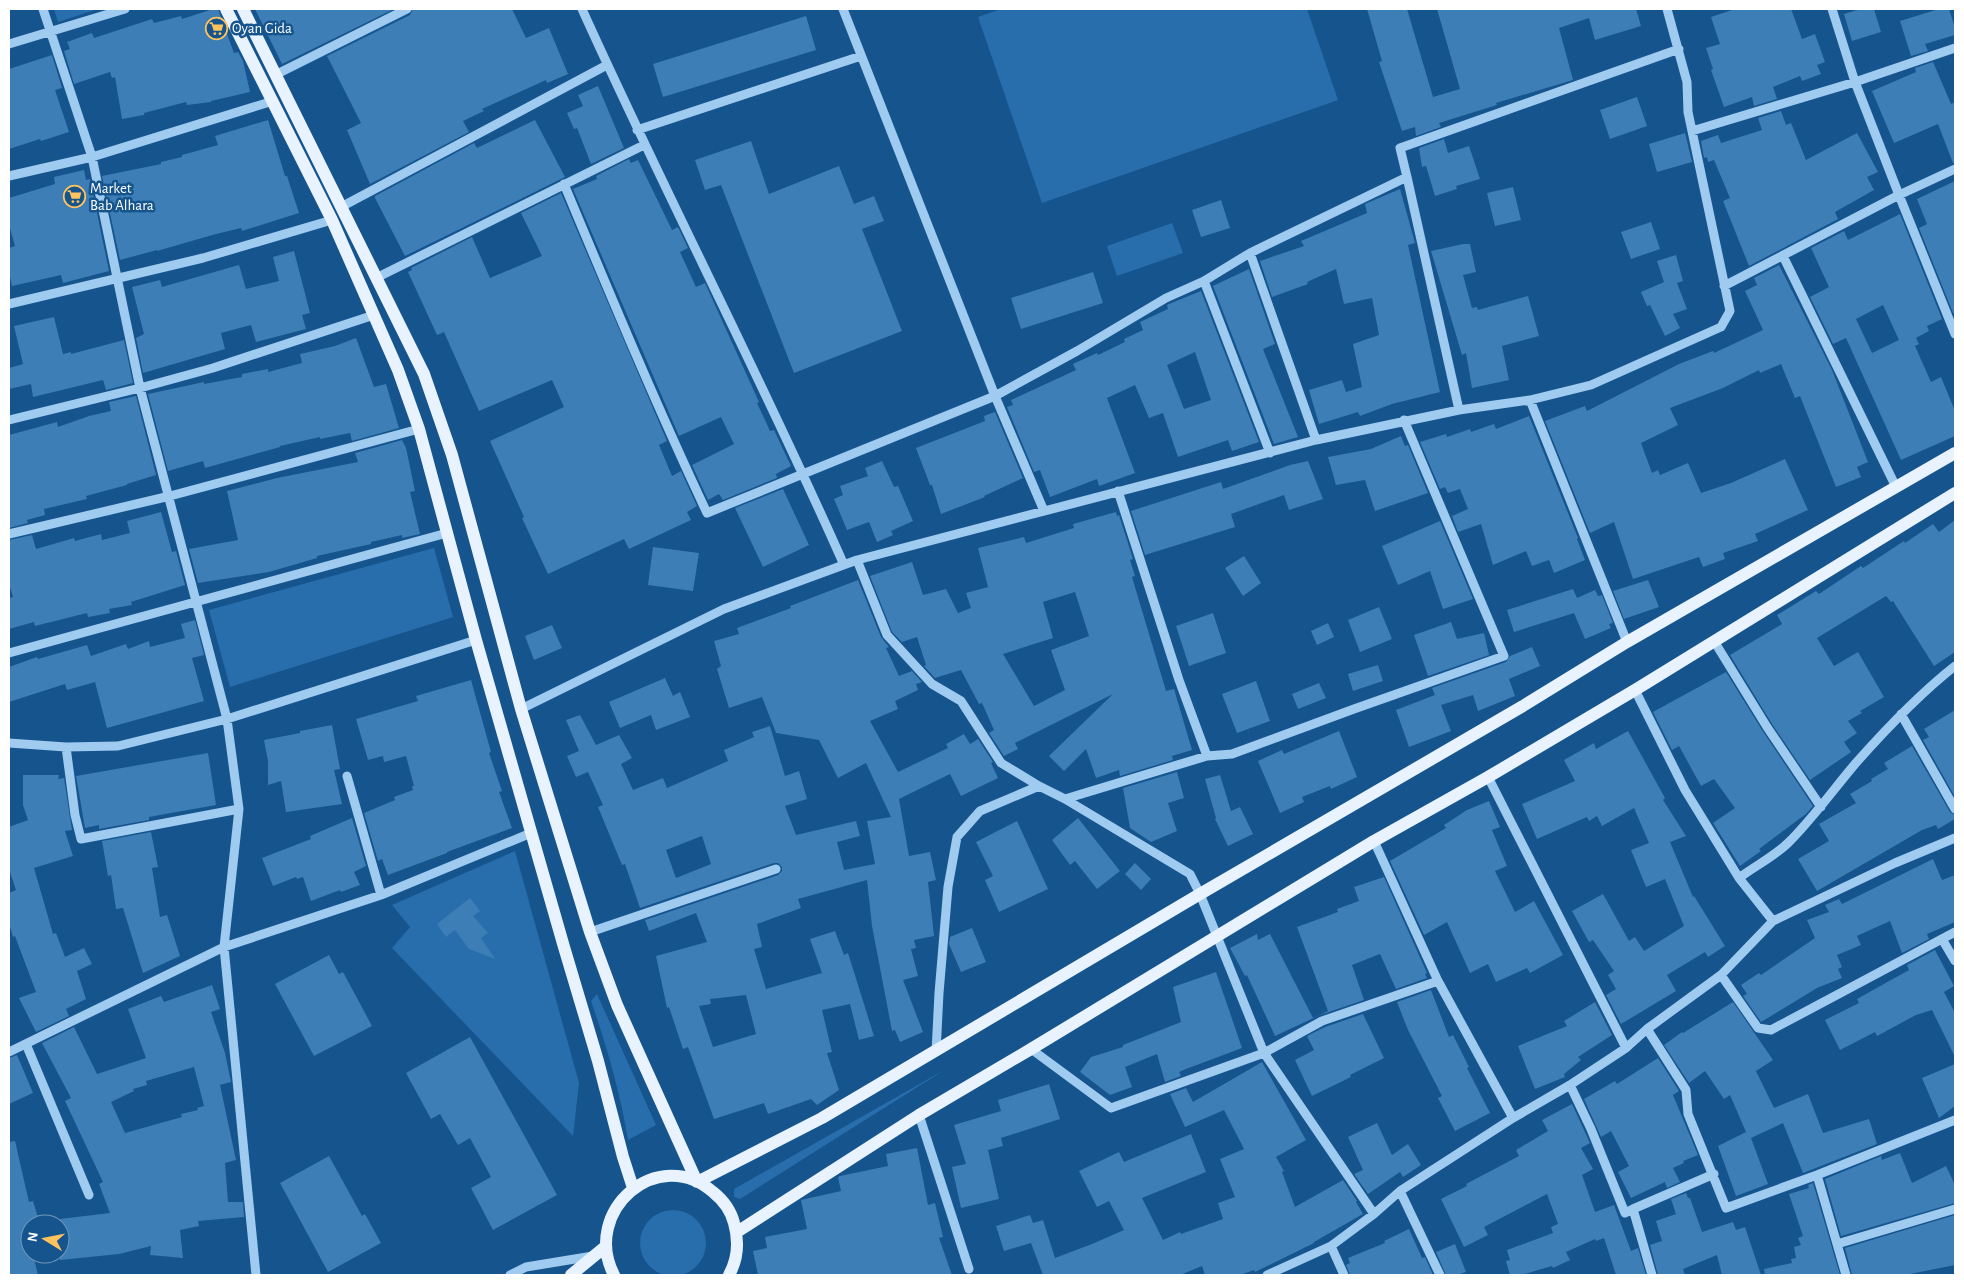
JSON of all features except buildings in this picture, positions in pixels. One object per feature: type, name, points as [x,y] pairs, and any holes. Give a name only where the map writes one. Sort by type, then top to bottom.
[{"type":"main road","points":[[226,9],[332,220],[398,370],[419,429],[476,640],[633,1188]]},
{"type":"main road","points":[[242,9],[424,374],[452,455],[521,710],[590,932],[616,1005],[698,1182]]},
{"type":"main road","points":[[698,1182],[822,1118],[936,1052],[1200,894],[1515,711],[1627,642],[1955,453]]},
{"type":"main road","points":[[737,1232],[919,1115],[1374,841],[1488,777],[1635,690],[1955,493]]},
{"type":"main road","points":[[571,1275],[600,1252],[614,1208],[633,1188],[653,1179],[681,1177],[698,1182],[709,1188],[723,1202],[733,1220],[737,1232],[738,1246],[729,1275]]},
{"type":"main road","points":[[600,1252],[614,1275]]},
{"type":"street","points":[[43,9],[92,157],[140,388],[227,718],[238,810],[224,947],[256,1275]]},
{"type":"street","points":[[9,44],[125,9]]},
{"type":"street","points":[[275,75],[407,9]]},
{"type":"street","points":[[582,9],[644,145],[804,474],[844,564]]},
{"type":"street","points":[[843,9],[995,396],[1044,511]]},
{"type":"street","points":[[521,710],[724,609],[844,564],[1316,440],[1404,420],[1530,400],[1591,385],[1721,327],[1730,311],[1688,112],[1688,82],[1667,9]]},
{"type":"street","points":[[1832,9],[1855,82],[1955,334]]},
{"type":"street","points":[[1692,131],[1855,82],[1955,48]]},
{"type":"street","points":[[1459,410],[1400,148],[1679,49]]},
{"type":"street","points":[[637,130],[861,56]]},
{"type":"street","points":[[340,207],[607,65]]},
{"type":"street","points":[[9,176],[92,157],[273,101]]},
{"type":"street","points":[[376,278],[644,145]]},
{"type":"street","points":[[1724,286],[1900,195],[1955,169]]},
{"type":"street","points":[[564,184],[623,326],[677,450],[707,513],[995,396],[1077,352],[1166,298],[1204,281],[1250,253],[1407,177]]},
{"type":"street","points":[[9,304],[203,258],[332,220]]},
{"type":"street","points":[[1250,253],[1316,440]]},
{"type":"street","points":[[1783,256],[1896,487]]},
{"type":"street","points":[[1204,281],[1270,453]]},
{"type":"street","points":[[9,420],[213,368],[374,315]]},
{"type":"street","points":[[1530,400],[1627,642]]},
{"type":"street","points":[[1065,799],[1207,756],[1232,754],[1354,708],[1504,656],[1404,420]]},
{"type":"street","points":[[9,534],[170,496],[419,429]]},
{"type":"street","points":[[1118,492],[1179,680],[1207,756]]},
{"type":"street","points":[[9,653],[447,533]]},
{"type":"street","points":[[857,560],[886,635],[932,684],[961,701],[1001,763],[1190,874],[1218,936],[1264,1053],[1374,1214]]},
{"type":"street","points":[[9,743],[66,748],[118,746],[227,718],[476,640]]},
{"type":"street","points":[[1714,641],[1767,727],[1821,807]]},
{"type":"street","points":[[1740,878],[1788,843],[1821,807],[1854,765],[1901,714],[1930,686],[1955,666]]},
{"type":"street","points":[[1635,690],[1685,790],[1740,878],[1773,921]]},
{"type":"street","points":[[1901,714],[1955,809]]},
{"type":"street","points":[[66,748],[75,815],[81,839],[238,810]]},
{"type":"street","points":[[347,776],[381,895]]},
{"type":"street","points":[[1488,777],[1626,1048]]},
{"type":"street","points":[[936,1052],[948,887],[956,837],[980,811],[1040,786]]},
{"type":"street","points":[[9,1052],[224,947],[381,895],[531,833]]},
{"type":"street","points":[[1268,1275],[1331,1246],[1374,1214],[1400,1191],[1626,1048],[1647,1029],[1721,975],[1773,921],[1862,879],[1954,840]]},
{"type":"street","points":[[1374,841],[1438,981],[1513,1118]]},
{"type":"street","points":[[590,932],[776,869]]},
{"type":"street","points":[[1721,975],[1758,1028],[1771,1030],[1955,932]]},
{"type":"street","points":[[1942,938],[1955,961]]},
{"type":"street","points":[[1031,1049],[1111,1108],[1264,1053],[1322,1021],[1438,981]]},
{"type":"street","points":[[1647,1029],[1686,1090],[1688,1114],[1714,1174],[1726,1208],[1817,1175],[1955,1120]]},
{"type":"street","points":[[26,1044],[89,1195]]},
{"type":"street","points":[[1570,1085],[1591,1129],[1625,1213],[1714,1174]]},
{"type":"street","points":[[919,1115],[969,1269]]},
{"type":"street","points":[[1817,1175],[1846,1275]]},
{"type":"street","points":[[1400,1191],[1440,1275]]},
{"type":"street","points":[[1633,1209],[1652,1275]]},
{"type":"street","points":[[1837,1244],[1955,1209]]},
{"type":"street","points":[[1331,1246],[1344,1275]]},
{"type":"street","points":[[510,1275],[526,1267],[600,1252]]},
{"type":"shaded area","points":[[54,9],[98,9],[58,22]]},
{"type":"shaded area","points":[[1001,9],[1307,9],[1338,100],[1042,203],[978,17]]},
{"type":"shaded area","points":[[1172,223],[1183,253],[1117,276],[1107,246]]},
{"type":"shaded area","points":[[434,548],[453,617],[230,687],[209,610]]},
{"type":"shaded area","points":[[515,851],[579,1083],[573,1136],[392,948],[410,927],[392,905]]},
{"type":"shaded area","points":[[597,994],[656,1125],[628,1140],[613,1070],[591,1001]]},
{"type":"shaded area","points":[[946,1069],[740,1199],[734,1197],[734,1189]]},
{"type":"shaded area","points":[[679,1210],[697,1219],[704,1230],[706,1243],[704,1256],[697,1267],[686,1274],[667,1276],[649,1267],[642,1256],[640,1237],[649,1219],[660,1212]]},
{"type":"place","name":"Oyan Gida","points":[[216,28]]},
{"type":"place","name":"Market Bab Alhara","points":[[74,197]]}]
